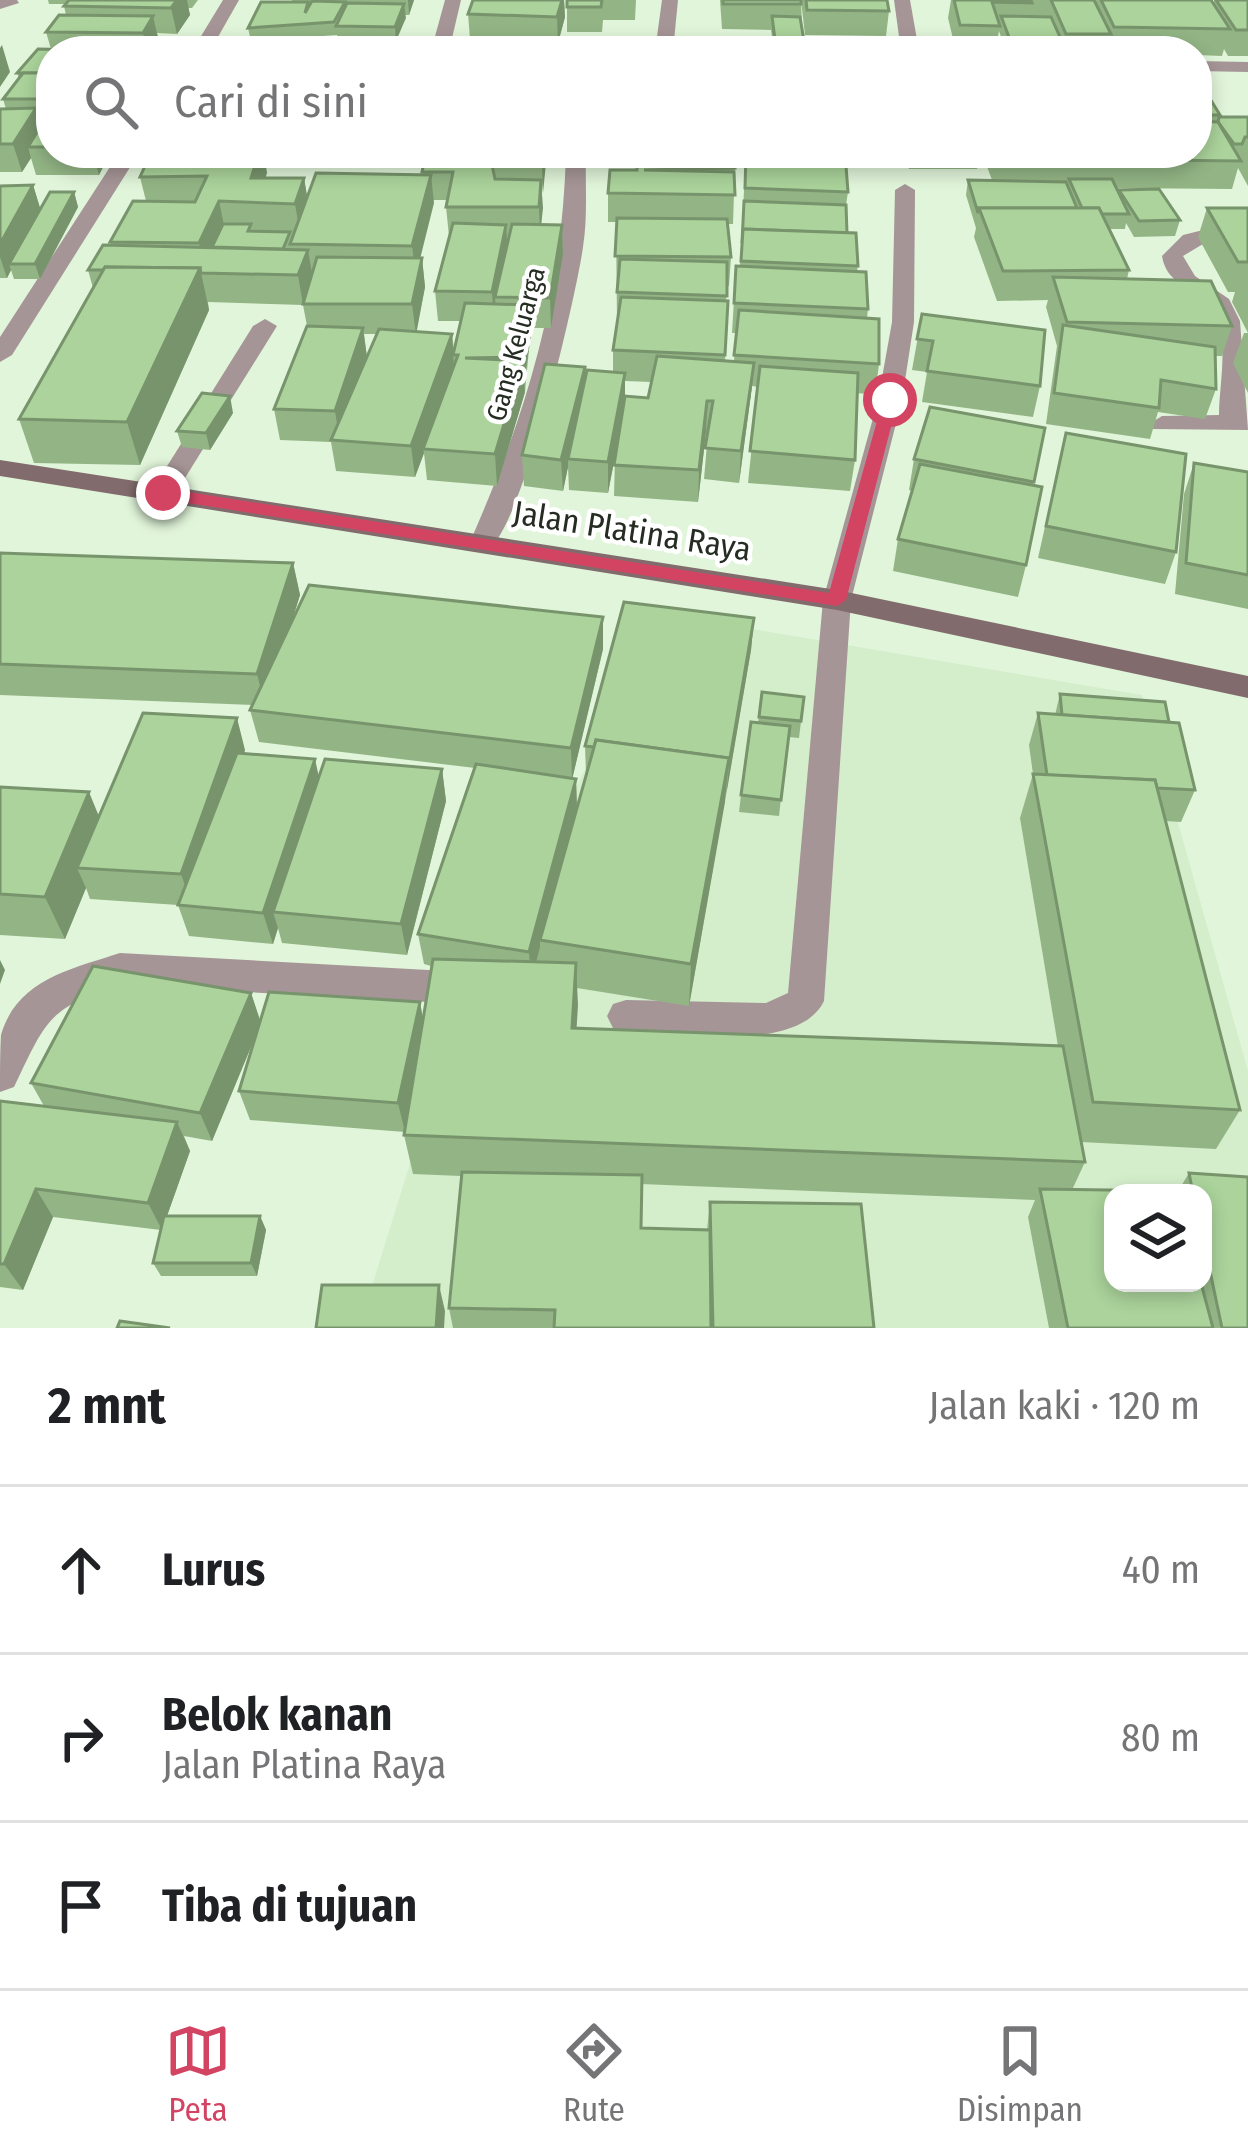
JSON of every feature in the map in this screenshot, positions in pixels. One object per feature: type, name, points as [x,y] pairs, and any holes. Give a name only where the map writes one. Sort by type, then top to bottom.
[{"type":"main road","name":"Jalan Platina Raya","points":[[0,468],[837,600],[1248,687]]},
{"type":"street","points":[[210,36],[231,0]]},
{"type":"street","points":[[444,36],[453,0]]},
{"type":"street","points":[[666,36],[670,0]]},
{"type":"street","points":[[902,0],[908,36]]},
{"type":"street","points":[[1212,67],[1248,67]]},
{"type":"street","points":[[0,355],[119,168]]},
{"type":"street","name":"Gang Keluarga","points":[[483,544],[507,490],[557,317],[574,244],[576,168]]},
{"type":"street","points":[[626,1016],[766,1019],[787,1015],[806,1001],[837,600],[890,400],[903,322],[905,190]]},
{"type":"street","points":[[1162,424],[1240,422],[1225,310],[1182,277],[1175,261],[1180,245],[1196,232],[1248,225]]},
{"type":"street","points":[[212,411],[265,326]]},
{"type":"street","points":[[163,493],[190,448]]},
{"type":"street","points":[[0,1075],[33,1010],[60,988],[120,969],[512,990]]},
{"type":"shaded area","points":[[652,612],[1142,695],[1248,1071],[1248,1328],[359,1328],[453,1025],[627,688]]},
{"type":"building","points":[[69,0],[177,0],[171,8],[64,6]]},
{"type":"building","points":[[473,0],[562,0],[557,17],[468,14]]},
{"type":"building","points":[[567,0],[602,0],[601,7],[567,7]]},
{"type":"building","points":[[723,0],[801,0],[801,4],[723,4]]},
{"type":"building","points":[[806,0],[887,0],[889,11],[807,10]]},
{"type":"building","points":[[954,0],[1032,3],[992,2],[1000,26],[960,25]]},
{"type":"building","points":[[1051,0],[1094,0],[1111,34],[1066,34]]},
{"type":"building","points":[[1101,0],[1211,0],[1230,29],[1114,27]]},
{"type":"building","points":[[1216,0],[1248,0],[1248,30],[1236,30]]},
{"type":"building","points":[[312,1],[345,2],[334,22],[248,28],[261,2],[308,2],[305,13]]},
{"type":"building","points":[[347,3],[404,4],[395,27],[336,26]]},
{"type":"building","points":[[59,15],[153,16],[143,33],[46,32]]},
{"type":"building","points":[[772,16],[800,17],[803,36],[774,36]]},
{"type":"building","points":[[1001,16],[1051,17],[1060,36],[1009,36]]},
{"type":"building","points":[[36,51],[36,73],[17,73]]},
{"type":"building","points":[[23,73],[36,73],[36,99],[3,99]]},
{"type":"building","points":[[36,108],[13,144],[0,144],[0,109]]},
{"type":"building","points":[[1219,117],[1248,117],[1248,137],[1242,144],[1234,144]]},
{"type":"building","points":[[1212,122],[1218,122],[1241,161],[1212,161]]},
{"type":"building","points":[[144,168],[254,168],[251,178],[304,178],[295,204],[219,201],[199,243],[110,242],[133,201],[195,202],[207,176],[140,177]]},
{"type":"building","points":[[423,168],[493,168],[495,179],[541,180],[539,207],[446,207],[453,172],[422,172]]},
{"type":"building","points":[[735,168],[644,170],[734,172],[735,195],[608,193],[610,170]]},
{"type":"building","points":[[746,168],[846,168],[848,192],[745,188]]},
{"type":"building","points":[[316,173],[431,175],[412,246],[290,244]]},
{"type":"building","points":[[1069,179],[1112,179],[1129,214],[1082,208]]},
{"type":"building","points":[[968,180],[1066,182],[1077,208],[979,208],[978,213]]},
{"type":"building","points":[[33,185],[0,244],[0,186]]},
{"type":"building","points":[[1159,189],[1180,220],[1139,221],[1119,190]]},
{"type":"building","points":[[50,192],[74,192],[35,264],[9,264]]},
{"type":"building","points":[[744,201],[846,205],[847,233],[743,229],[742,243]]},
{"type":"building","points":[[979,208],[1099,208],[1129,270],[1003,271]]},
{"type":"building","points":[[1207,208],[1248,208],[1248,262],[1238,262]]},
{"type":"building","points":[[617,218],[727,219],[731,257],[615,256]]},
{"type":"building","points":[[453,223],[506,225],[492,292],[435,291]]},
{"type":"building","points":[[223,224],[251,224],[248,231],[290,232],[283,249],[212,247]]},
{"type":"building","points":[[512,224],[562,225],[550,298],[495,297]]},
{"type":"building","points":[[743,229],[856,233],[858,266],[741,261]]},
{"type":"building","points":[[103,245],[308,250],[298,275],[201,273],[200,268],[88,270]]},
{"type":"building","points":[[317,257],[422,258],[412,304],[303,304]]},
{"type":"building","points":[[620,259],[727,262],[727,296],[617,292]]},
{"type":"building","points":[[736,266],[866,272],[868,309],[734,303]]},
{"type":"building","points":[[105,267],[200,268],[127,422],[19,419]]},
{"type":"building","points":[[1053,277],[1211,281],[1232,326],[1067,322]]},
{"type":"building","points":[[621,297],[728,301],[725,355],[613,350]]},
{"type":"building","points":[[465,303],[530,305],[522,357],[465,358],[523,361],[495,454],[423,449],[458,355],[453,355]]},
{"type":"building","points":[[739,310],[879,319],[879,364],[734,355]]},
{"type":"building","points":[[922,314],[1045,330],[1040,386],[927,371],[933,341],[917,339]]},
{"type":"building","points":[[1063,325],[1215,347],[1216,389],[1161,380],[1159,408],[1054,393]]},
{"type":"building","points":[[307,326],[363,328],[335,411],[274,409]]},
{"type":"building","points":[[379,329],[452,334],[411,446],[331,440]]},
{"type":"building","points":[[657,356],[754,363],[741,451],[705,448],[713,401],[707,401],[699,470],[614,465],[625,396],[648,398]]},
{"type":"building","points":[[545,364],[585,367],[561,460],[522,455]]},
{"type":"building","points":[[760,366],[858,373],[855,460],[750,451]]},
{"type":"building","points":[[587,370],[625,373],[608,462],[568,459]]},
{"type":"building","points":[[202,393],[230,396],[206,433],[177,431]]},
{"type":"building","points":[[930,407],[1045,428],[1034,482],[914,459]]},
{"type":"building","points":[[1066,433],[1186,454],[1176,552],[1046,526]]},
{"type":"building","points":[[1194,463],[1248,472],[1248,575],[1186,563]]},
{"type":"building","points":[[920,464],[1042,487],[1026,565],[898,539]]},
{"type":"building","points":[[0,553],[293,563],[257,674],[0,664]]},
{"type":"building","points":[[309,585],[603,617],[571,748],[250,710]]},
{"type":"building","points":[[624,602],[754,618],[729,764],[729,758],[596,740],[594,747],[585,746]]},
{"type":"building","points":[[762,692],[804,697],[801,721],[759,717]]},
{"type":"building","points":[[1060,694],[1165,702],[1169,722],[1062,715]]},
{"type":"building","points":[[143,713],[237,718],[181,874],[77,868]]},
{"type":"building","points":[[1038,713],[1179,723],[1195,790],[1157,788],[1155,780],[1047,775]]},
{"type":"building","points":[[751,722],[790,726],[781,800],[741,795]]},
{"type":"building","points":[[596,740],[729,758],[691,964],[540,940]]},
{"type":"building","points":[[237,753],[315,759],[263,913],[178,905]]},
{"type":"building","points":[[325,759],[442,769],[401,924],[273,912]]},
{"type":"building","points":[[476,764],[576,779],[529,952],[418,934]]},
{"type":"building","points":[[1033,774],[1155,780],[1240,1110],[1093,1102]]},
{"type":"building","points":[[0,787],[89,792],[45,897],[0,894]]},
{"type":"building","points":[[433,959],[576,963],[572,1028],[1063,1046],[1085,1162],[404,1135]]},
{"type":"building","points":[[93,966],[251,993],[200,1113],[31,1083]]},
{"type":"building","points":[[269,992],[420,1002],[398,1103],[239,1091]]},
{"type":"building","points":[[0,1101],[177,1122],[148,1203],[36,1189],[4,1264],[0,1264]]},
{"type":"building","points":[[462,1172],[642,1175],[641,1228],[710,1230],[711,1328],[554,1328],[555,1310],[449,1308]]},
{"type":"building","points":[[1189,1173],[1248,1177],[1248,1328],[1222,1328],[1212,1281],[1212,1184],[1191,1184]]},
{"type":"building","points":[[1040,1189],[1104,1190],[1104,1292],[1203,1292],[1213,1328],[1068,1328]]},
{"type":"building","points":[[710,1202],[861,1204],[874,1328],[713,1328]]},
{"type":"building","points":[[164,1216],[260,1216],[251,1263],[153,1263]]},
{"type":"building","points":[[322,1285],[439,1285],[436,1328],[316,1328]]},
{"type":"building","points":[[120,1321],[170,1328],[117,1328]]},
{"type":"route","points":[[163,493],[837,600],[890,400]]}]
